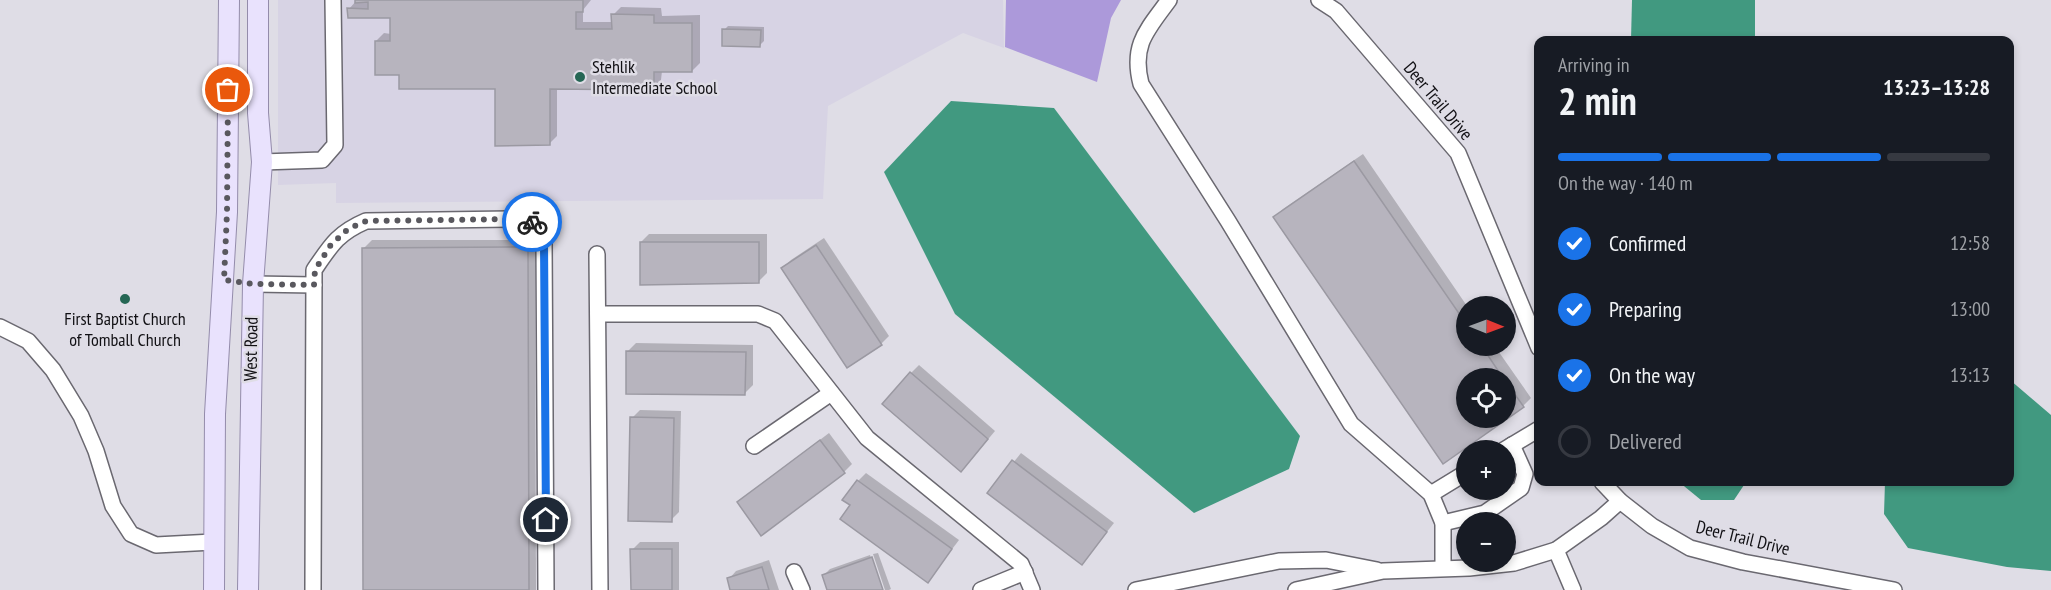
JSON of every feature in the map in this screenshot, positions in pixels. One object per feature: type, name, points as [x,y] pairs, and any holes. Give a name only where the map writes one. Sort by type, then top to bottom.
[{"type":"main road","name":"West Road","points":[[214,590],[215,414],[227,212],[229,0]]},
{"type":"main road","name":"West Road","points":[[248,590],[253,284],[262,162],[258,114],[258,0]]},
{"type":"main road","points":[[229,24],[258,24]]},
{"type":"main road","points":[[224,280],[253,284]]},
{"type":"main road","points":[[213,542],[248,541]]},
{"type":"street","points":[[262,162],[322,160],[334,145],[333,0]]},
{"type":"street","points":[[1169,0],[1142,36],[1137,51],[1137,69],[1141,84],[1228,221],[1351,424],[1431,494],[1443,523],[1443,568]]},
{"type":"street","name":"Deer Trail Drive","points":[[1319,0],[1336,11],[1458,153],[1534,336]]},
{"type":"street","points":[[313,590],[315,270],[330,246],[348,229],[366,221],[519,219],[532,222],[544,242],[546,590]]},
{"type":"street","points":[[597,254],[600,590]]},
{"type":"street","points":[[253,284],[314,285]]},
{"type":"street","points":[[598,314],[758,314],[775,321],[867,438],[1021,564],[1032,590]]},
{"type":"street","points":[[0,327],[28,341],[53,370],[81,416],[96,451],[113,506],[131,534],[156,544],[213,542]]},
{"type":"street","points":[[754,446],[831,393]]},
{"type":"street","points":[[1516,442],[1534,432]]},
{"type":"street","points":[[1516,460],[1525,474],[1521,488],[1516,491]]},
{"type":"street","points":[[1431,494],[1456,479]]},
{"type":"street","name":"Deer Trail Drive","points":[[1606,486],[1620,501],[1652,526],[1690,548],[1854,586],[1894,590]]},
{"type":"street","points":[[1443,523],[1485,513],[1504,500]]},
{"type":"street","points":[[1296,590],[1383,572],[1469,568],[1514,563],[1556,550],[1601,518],[1620,501]]},
{"type":"street","points":[[1556,550],[1573,590]]},
{"type":"street","points":[[1136,590],[1279,561],[1326,560],[1383,572]]},
{"type":"street","points":[[794,572],[802,590]]},
{"type":"street","points":[[981,590],[1025,572]]},
{"type":"shaded area","name":"Stehlik Intermediate School","points":[[278,0],[1003,0],[1004,48],[963,33],[828,106],[823,199],[336,203],[336,183],[278,185]]},
{"type":"shaded area","points":[[1006,0],[1121,0],[1111,18],[1097,82],[1005,47]]},
{"type":"shaded area","points":[[1632,0],[1755,0],[1755,36],[1631,36]]},
{"type":"shaded area","points":[[951,101],[1054,108],[1300,436],[1289,469],[1194,513],[955,314],[884,172]]},
{"type":"shaded area","points":[[2014,383],[2051,415],[2051,571],[2007,567],[1908,548],[1884,514],[1885,486],[2014,486]]},
{"type":"shaded area","points":[[1684,486],[1743,486],[1734,500],[1701,500]]},
{"type":"building","points":[[355,0],[583,0],[583,12],[576,12],[576,29],[612,29],[611,14],[654,15],[654,23],[692,23],[692,72],[654,72],[654,90],[550,89],[550,145],[495,146],[495,89],[399,89],[399,75],[375,75],[375,41],[390,41],[390,18],[348,18],[347,8],[368,9],[368,2],[355,3]]},
{"type":"building","points":[[722,29],[761,30],[760,47],[722,46]]},
{"type":"building","points":[[1354,161],[1456,309],[1456,356],[1488,356],[1496,368],[1456,368],[1456,428],[1494,428],[1477,440],[1456,440],[1456,455],[1443,464],[1273,217]]},
{"type":"building","points":[[640,242],[759,242],[759,283],[640,285]]},
{"type":"building","points":[[816,245],[882,345],[847,368],[781,268]]},
{"type":"building","points":[[528,247],[529,590],[363,590],[362,248]]},
{"type":"building","points":[[626,351],[746,352],[745,395],[626,394]]},
{"type":"building","points":[[910,372],[988,439],[961,472],[882,404]]},
{"type":"building","points":[[1516,396],[1524,407],[1516,413]]},
{"type":"building","points":[[630,417],[674,418],[672,522],[628,521]]},
{"type":"building","points":[[820,440],[845,473],[761,536],[737,502]]},
{"type":"building","points":[[1012,460],[1107,532],[1082,565],[987,493]]},
{"type":"building","points":[[857,480],[952,549],[928,583],[840,519],[850,505],[842,500]]},
{"type":"building","points":[[630,549],[672,549],[672,590],[631,590]]},
{"type":"building","points":[[872,557],[883,590],[827,590],[822,575]]},
{"type":"building","points":[[762,567],[769,590],[730,590],[727,578]]},
{"type":"way so far","points":[[228,90],[224,280],[253,284],[314,285],[315,270],[330,246],[348,229],[366,221],[519,219],[532,222]]},
{"type":"place","name":"Stehlik Intermediate School","points":[[580,77]]},
{"type":"place","name":"First Baptist Church of Tomball Church","points":[[125,299]]},
{"type":"route","points":[[532,222],[544,242],[546,520]]}]
